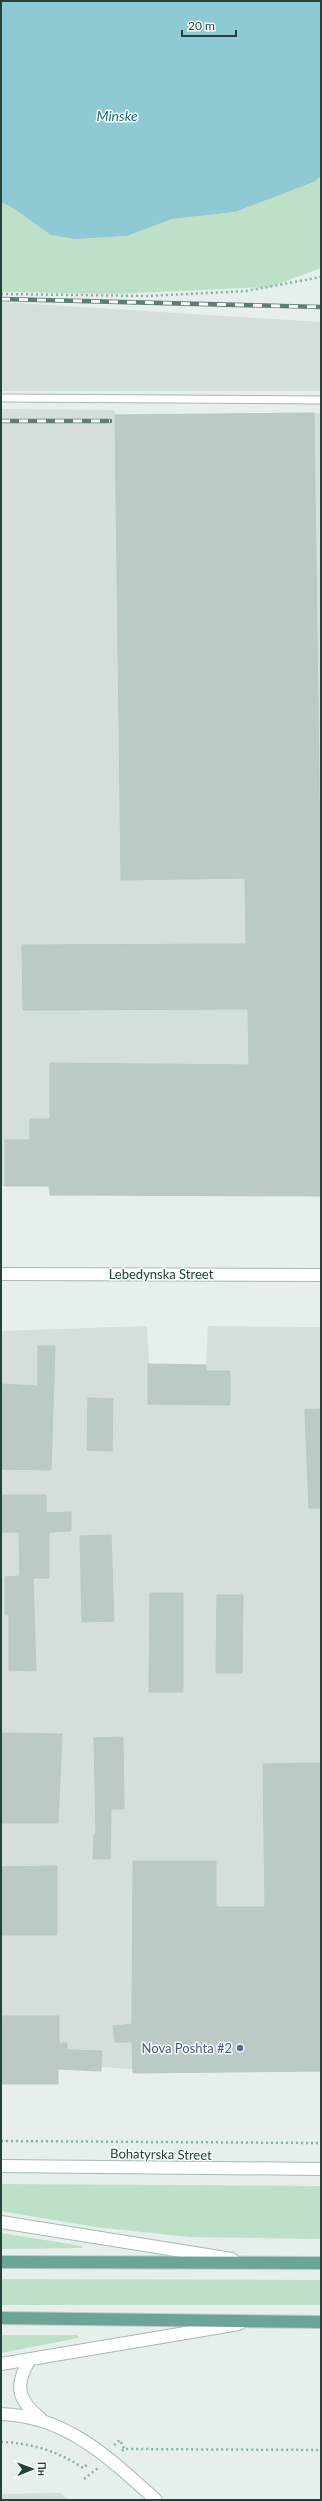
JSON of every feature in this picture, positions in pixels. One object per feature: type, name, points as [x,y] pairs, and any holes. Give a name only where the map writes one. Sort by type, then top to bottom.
[{"type":"main road","points":[[1,2262],[321,2263]]},
{"type":"main road","points":[[1,2318],[321,2322]]},
{"type":"street","name":"Lebedynska Street","points":[[1,1274],[321,1275]]},
{"type":"street","name":"Bohatyrska Street","points":[[1,2166],[321,2169]]},
{"type":"street","points":[[1,2222],[251,2262]]},
{"type":"street","points":[[1,2364],[254,2322]]},
{"type":"street","points":[[30,2359],[22,2372],[20,2385],[22,2402],[41,2419]]},
{"type":"street","points":[[1,2414],[41,2419],[68,2431],[106,2456],[156,2500]]},
{"type":"lane","points":[[1,398],[321,400]]},
{"type":"path","points":[[1,294],[171,295],[246,291],[321,277]]},
{"type":"path","points":[[1,2140],[321,2143]]},
{"type":"path","points":[[84,2479],[120,2440],[124,2449]]},
{"type":"path","points":[[1,2442],[45,2449],[66,2457],[83,2468],[106,2456],[124,2449],[321,2450]]},
{"type":"shaded area","points":[[1,302],[321,322],[321,391],[1,391]]},
{"type":"shaded area","points":[[1,409],[115,410],[115,415],[321,413],[321,1196],[50,1195],[47,1186],[1,1186]]},
{"type":"shaded area","points":[[147,1326],[149,1364],[206,1365],[208,1326],[321,1327],[321,2071],[133,2073],[133,2069],[101,2067],[101,2071],[68,2050],[67,2045],[58,2063],[58,2084],[1,2084],[1,1331]]},
{"type":"shaded area","points":[[61,2493],[68,2500],[1,2500],[1,2494]]},
{"type":"green space","points":[[321,176],[321,268],[270,287],[112,294],[1,292],[1,202],[75,239],[127,236],[172,219],[235,212],[314,182]]},
{"type":"green space","points":[[1,2184],[321,2186],[321,2239],[189,2237],[95,2227],[1,2211]]},
{"type":"green space","points":[[1,2233],[82,2246],[82,2248],[1,2249]]},
{"type":"green space","points":[[1,2279],[321,2280],[321,2305],[1,2305]]},
{"type":"green space","points":[[1,2335],[78,2335],[78,2338],[1,2353]]},
{"type":"water","name":"Minske","points":[[1,1],[321,1],[321,176],[314,182],[235,212],[172,219],[127,236],[75,239],[51,235],[13,208],[1,202]]},
{"type":"building","points":[[314,413],[321,931],[321,1196],[50,1195],[50,1186],[5,1186],[5,1140],[30,1140],[30,1119],[50,1119],[50,1063],[249,1065],[248,1009],[23,1010],[22,945],[246,944],[245,878],[121,880],[115,415]]},
{"type":"building","points":[[38,1346],[55,1346],[51,1470],[1,1469],[1,1384],[38,1386]]},
{"type":"building","points":[[148,1364],[206,1365],[206,1371],[230,1371],[230,1405],[148,1404]]},
{"type":"building","points":[[88,1398],[113,1399],[112,1451],[87,1450]]},
{"type":"building","points":[[321,1409],[321,1508],[309,1508],[305,1410]]},
{"type":"building","points":[[1,1495],[46,1495],[46,1513],[71,1512],[71,1531],[49,1532],[49,1578],[33,1578],[36,1671],[9,1670],[9,1614],[5,1614],[5,1577],[20,1576],[19,1532],[1,1532]]},
{"type":"building","points":[[111,1535],[114,1621],[82,1622],[80,1536]]},
{"type":"building","points":[[150,1593],[183,1593],[183,1692],[149,1692]]},
{"type":"building","points":[[217,1595],[243,1595],[242,1673],[216,1673]]},
{"type":"building","points":[[1,1733],[62,1734],[58,1823],[1,1823]]},
{"type":"building","points":[[123,1737],[124,1809],[111,1809],[110,1859],[93,1859],[94,1835],[96,1835],[94,1738]]},
{"type":"building","points":[[321,1763],[321,2071],[133,2073],[132,2042],[115,2042],[113,2026],[132,2024],[133,1861],[216,1861],[216,1907],[265,1907],[263,1764]]},
{"type":"building","points":[[57,1866],[57,1935],[1,1935],[1,1867]]},
{"type":"building","points":[[1,2016],[59,2016],[59,2043],[67,2043],[67,2050],[102,2051],[101,2071],[58,2069],[58,2084],[1,2084]]},
{"type":"railway","points":[[1,299],[321,307]]},
{"type":"railway","points":[[1,421],[110,421]]},
{"type":"place","name":"Nova Poshta #2","points":[[240,2048]]}]
